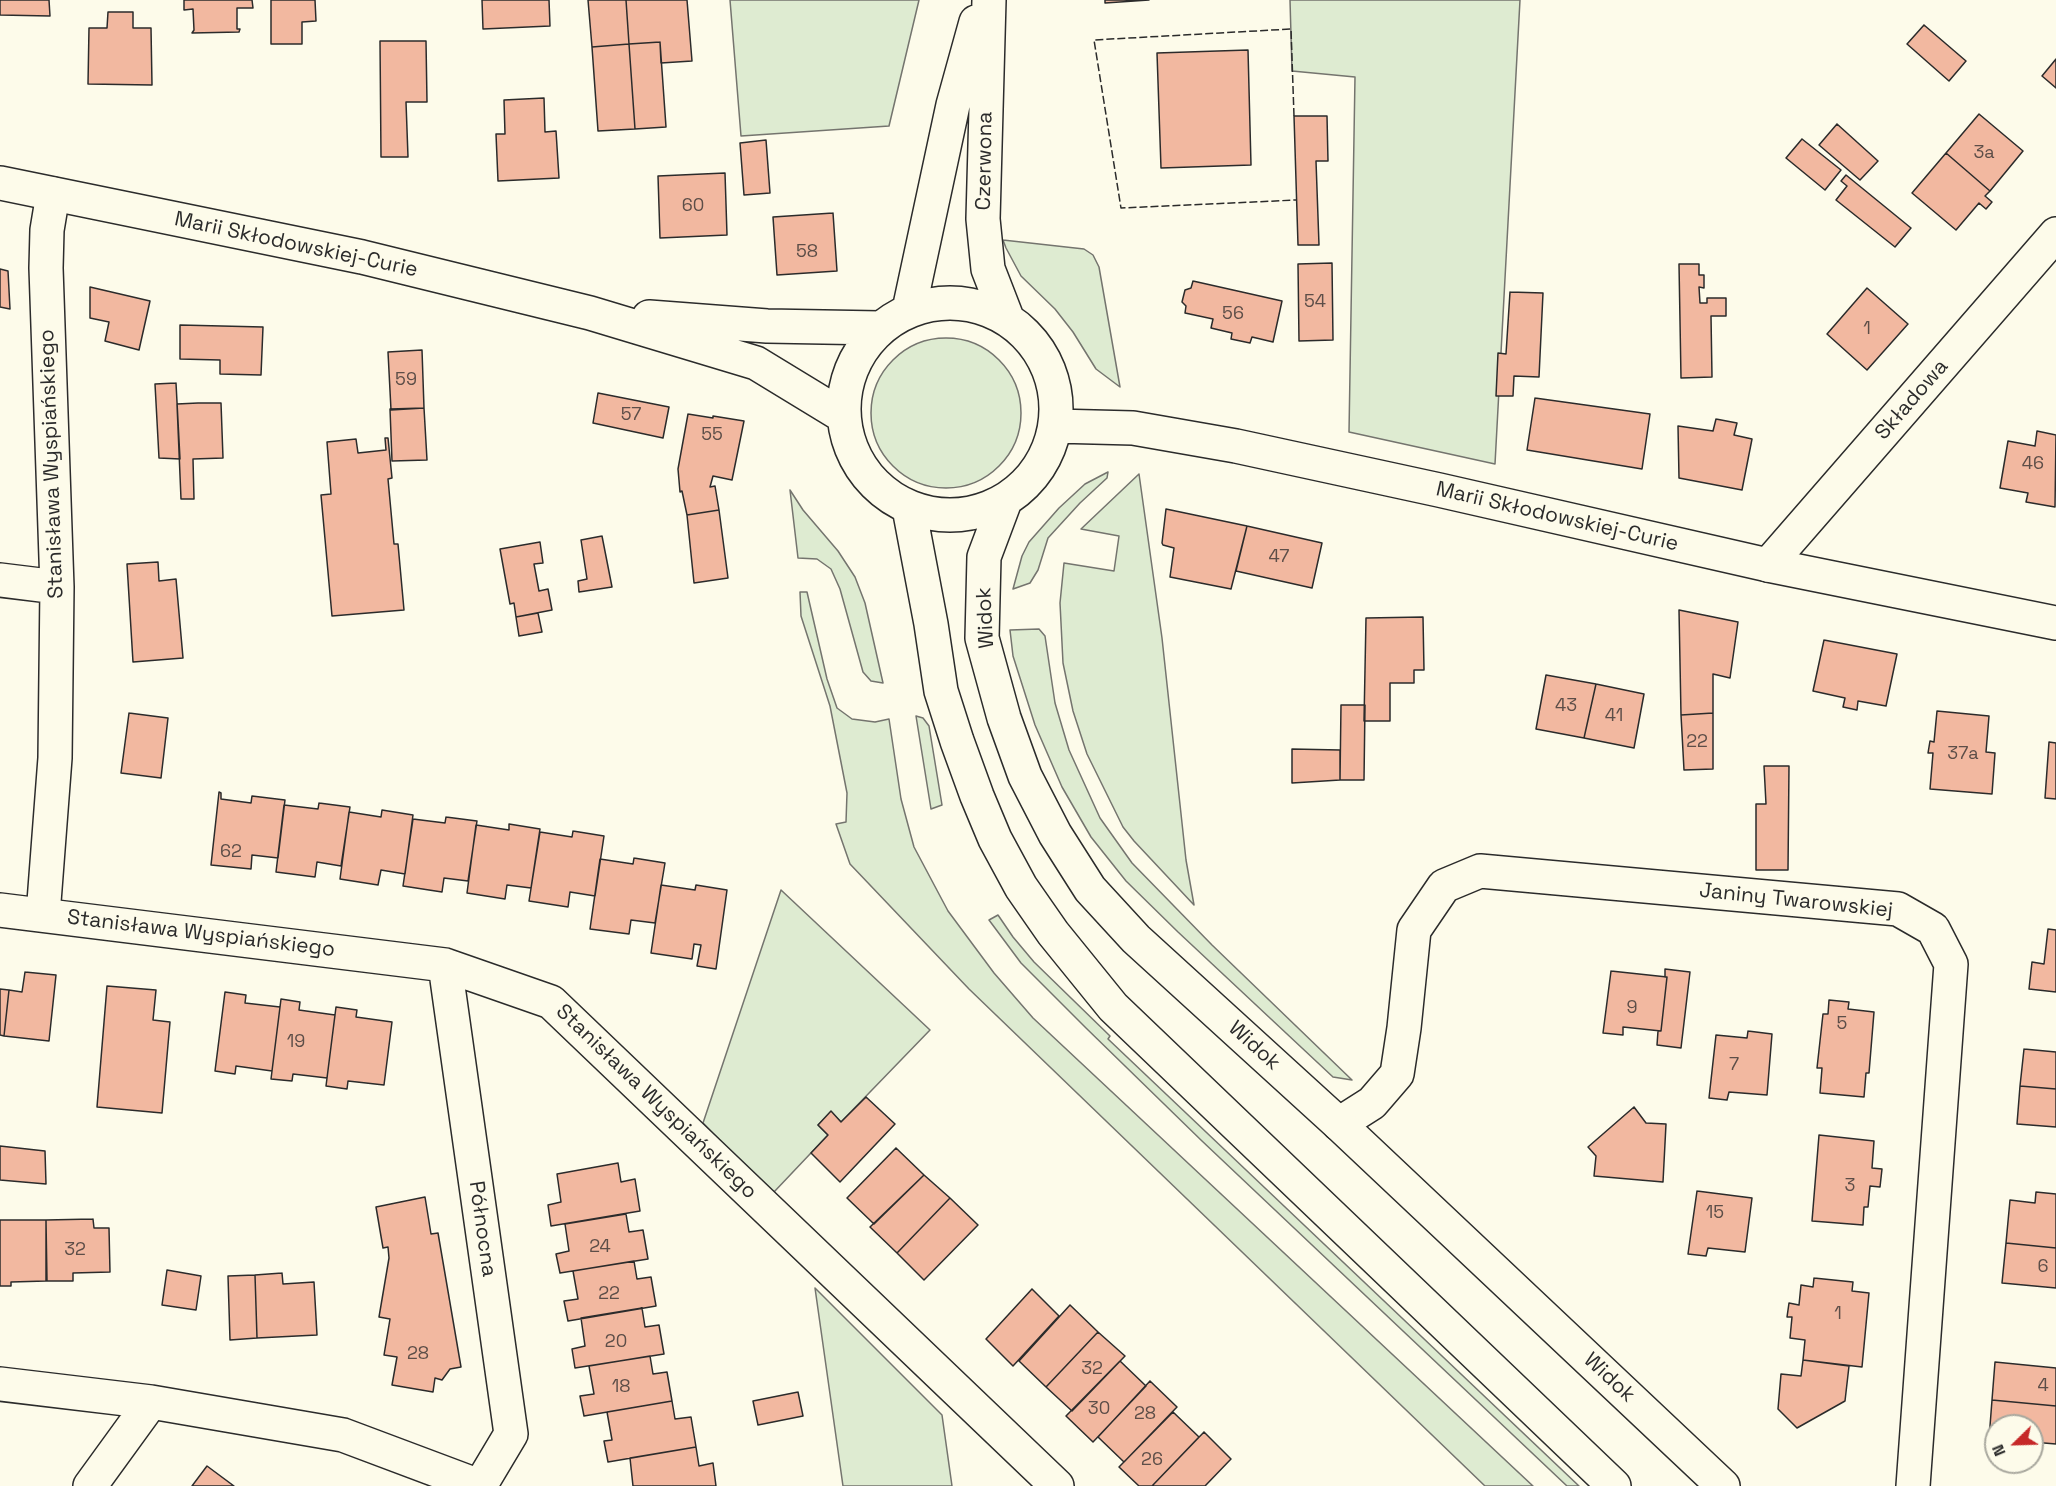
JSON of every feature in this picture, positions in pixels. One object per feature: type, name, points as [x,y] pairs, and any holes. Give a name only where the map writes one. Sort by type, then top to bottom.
[{"type":"street","name":"Czerwona","points":[[909,310],[953,105],[983,0]]},
{"type":"street","name":"Czerwona","points":[[989,0],[983,219],[988,269],[1007,318]]},
{"type":"street","name":"Marii Skłodowskiej-Curie","points":[[0,183],[362,257],[590,313],[756,363],[843,416]]},
{"type":"street","name":"Stanisława Wyspiańskiego","points":[[43,915],[55,758],[57,587],[46,268],[47,230],[53,194]]},
{"type":"street","name":"Składowa","points":[[1768,565],[2056,234]]},
{"type":"street","points":[[942,302],[976,305],[1007,318],[1031,339],[1047,365],[1056,395],[1055,426],[1046,456],[1029,481],[1005,501],[974,514],[942,516],[909,508],[884,493],[863,472],[849,445],[843,416],[846,383],[859,352],[880,328],[909,310],[942,302]]},
{"type":"street","name":"Marii Skłodowskiej-Curie","points":[[590,313],[767,326],[880,328]]},
{"type":"street","name":"Marii Skłodowskiej-Curie","points":[[1055,426],[1133,428],[1236,446],[1768,565],[2056,623]]},
{"type":"street","name":"Widok","points":[[1005,501],[984,557],[982,638],[1004,718],[1025,776],[1055,834],[1090,889],[1136,939],[1340,1124],[1723,1486]]},
{"type":"street","points":[[909,508],[941,691],[957,741],[995,839],[1021,886],[1053,933],[1113,1007],[1614,1486]]},
{"type":"street","points":[[0,580],[57,587]]},
{"type":"street","name":"Janiny Twarowskiej","points":[[1340,1124],[1372,1103],[1397,1074],[1414,930],[1444,886],[1480,871],[1898,909],[1933,929],[1951,964],[1913,1486]]},
{"type":"street","name":"Stanisława Wyspiańskiego","points":[[0,910],[445,964],[551,1002],[1057,1486]]},
{"type":"street","name":"Północna","points":[[0,1384],[151,1402],[343,1435],[480,1486],[511,1434],[445,964]]},
{"type":"street","points":[[90,1486],[151,1402]]},
{"type":"green space","points":[[730,0],[919,0],[889,126],[741,136]]},
{"type":"green space","points":[[1290,0],[1520,0],[1495,464],[1349,432],[1355,77],[1292,71]]},
{"type":"green space","points":[[1003,240],[1084,249],[1093,255],[1099,267],[1120,387],[1096,369],[1073,332],[1055,309],[1021,276]]},
{"type":"green space","points":[[946,338],[975,344],[999,360],[1015,384],[1021,413],[1015,442],[999,466],[975,482],[946,488],[917,482],[893,466],[877,442],[871,413],[877,384],[893,360],[917,344]]},
{"type":"green space","points":[[1108,472],[1107,478],[1048,538],[1038,570],[1030,583],[1013,589],[1022,556],[1029,542],[1059,508],[1085,484]]},
{"type":"green space","points":[[1139,474],[1162,638],[1186,860],[1194,905],[1123,827],[1087,754],[1073,711],[1063,663],[1060,603],[1064,563],[1114,571],[1119,536],[1081,529]]},
{"type":"green space","points":[[790,490],[803,510],[838,551],[855,577],[865,603],[883,683],[871,681],[863,672],[840,589],[831,569],[817,559],[798,558]]},
{"type":"green space","points":[[800,592],[807,592],[827,679],[837,708],[852,719],[875,722],[889,719],[901,799],[914,847],[948,911],[994,973],[1033,1018],[1533,1486],[1485,1486],[969,989],[850,864],[836,824],[846,822],[847,793],[830,706],[801,616]]},
{"type":"green space","points":[[1039,629],[1045,636],[1055,703],[1069,750],[1100,818],[1132,863],[1212,945],[1352,1080],[1333,1077],[1126,881],[1091,837],[1062,787],[1035,725],[1013,656],[1010,630]]},
{"type":"green space","points":[[916,716],[923,718],[929,726],[942,805],[931,809]]},
{"type":"green space","points":[[781,890],[930,1030],[841,1122],[831,1112],[818,1125],[828,1135],[774,1192],[816,1234],[772,1195],[703,1123]]},
{"type":"green space","points":[[998,915],[1034,962],[1110,1036],[1108,1039],[1579,1486],[1567,1486],[1202,1141],[1086,1028],[1021,963],[989,920]]},
{"type":"green space","points":[[815,1288],[942,1415],[952,1486],[843,1486]]},
{"type":"building","points":[[0,0],[49,0],[50,16],[0,15]]},
{"type":"building","points":[[184,0],[252,0],[253,8],[237,8],[239,32],[192,33],[194,30],[193,9],[184,10]]},
{"type":"building","points":[[271,0],[315,0],[316,21],[302,22],[302,44],[271,44]]},
{"type":"building","points":[[482,0],[549,0],[550,26],[483,29]]},
{"type":"building","points":[[588,0],[626,0],[629,44],[592,47]]},
{"type":"building","points":[[626,0],[687,0],[692,61],[661,63],[660,42],[629,44]]},
{"type":"building","points":[[1105,0],[1149,0],[1105,3]]},
{"type":"building","points":[[108,12],[133,12],[133,28],[151,28],[152,85],[88,84],[89,28],[107,28]]},
{"type":"building","points":[[1924,25],[1966,61],[1949,81],[1907,44]]},
{"type":"building","points":[[380,41],[426,41],[427,102],[406,102],[408,157],[381,157]]},
{"type":"building","points":[[660,42],[666,127],[635,129],[629,44]]},
{"type":"building","points":[[629,44],[635,129],[598,131],[592,47]]},
{"type":"building","points":[[1248,50],[1251,165],[1161,168],[1157,53]]},
{"type":"building","points":[[2056,59],[2056,88],[2042,76]]},
{"type":"building","points":[[544,98],[545,132],[556,131],[559,178],[498,181],[496,134],[505,134],[504,100]]},
{"type":"building","points":[[1979,114],[2023,151],[1990,191],[1946,153]]},
{"type":"building","points":[[1294,116],[1327,116],[1328,161],[1316,161],[1319,245],[1298,245]]},
{"type":"building","points":[[1837,124],[1878,161],[1860,180],[1819,145]]},
{"type":"building","points":[[1802,139],[1841,170],[1825,190],[1786,158]]},
{"type":"building","points":[[766,140],[770,193],[744,195],[740,143]]},
{"type":"building","points":[[1946,153],[1990,191],[1985,196],[1992,202],[1986,209],[1979,203],[1956,230],[1912,193]]},
{"type":"building","points":[[725,173],[727,235],[660,238],[658,176]]},
{"type":"building","points":[[1846,175],[1911,228],[1895,247],[1836,200],[1847,186],[1841,181]]},
{"type":"building","points":[[833,213],[837,271],[777,275],[773,217]]},
{"type":"building","points":[[1332,263],[1333,340],[1299,341],[1298,264]]},
{"type":"building","points":[[1679,264],[1699,264],[1699,275],[1704,275],[1704,288],[1699,287],[1700,303],[1707,303],[1707,298],[1726,298],[1726,316],[1711,316],[1712,377],[1681,378]]},
{"type":"building","points":[[0,269],[8,271],[10,309],[0,307]]},
{"type":"building","points":[[1193,281],[1282,301],[1273,342],[1252,337],[1250,343],[1231,339],[1232,333],[1211,328],[1213,319],[1185,313],[1186,306],[1182,302],[1185,290],[1191,288]]},
{"type":"building","points":[[90,287],[150,301],[139,350],[105,341],[109,322],[90,318]]},
{"type":"building","points":[[1867,288],[1908,324],[1867,370],[1827,334]]},
{"type":"building","points":[[1510,292],[1543,293],[1539,377],[1514,376],[1513,396],[1496,396],[1498,353],[1506,354]]},
{"type":"building","points":[[180,325],[263,327],[261,375],[220,374],[220,360],[180,359]]},
{"type":"building","points":[[422,350],[424,408],[391,410],[388,352]]},
{"type":"building","points":[[176,383],[180,459],[159,458],[155,384]]},
{"type":"building","points":[[598,393],[669,407],[663,438],[593,423]]},
{"type":"building","points":[[1535,398],[1650,414],[1642,469],[1527,450]]},
{"type":"building","points":[[221,403],[223,458],[193,459],[194,499],[181,499],[177,404]]},
{"type":"building","points":[[424,408],[427,460],[392,461],[390,409]]},
{"type":"building","points":[[688,414],[744,421],[732,480],[713,476],[710,487],[715,486],[719,510],[687,515],[682,491],[680,492],[678,469]]},
{"type":"building","points":[[1716,419],[1737,423],[1734,435],[1752,439],[1742,490],[1679,478],[1678,426],[1713,431]]},
{"type":"building","points":[[2037,431],[2056,435],[2055,507],[2026,502],[2028,493],[2000,488],[2008,441],[2035,446]]},
{"type":"building","points":[[385,438],[388,438],[392,478],[388,479],[394,544],[398,544],[404,610],[332,616],[321,495],[331,494],[327,442],[356,439],[358,453],[386,450]]},
{"type":"building","points":[[1166,509],[1247,526],[1231,589],[1170,577],[1174,548],[1162,543]]},
{"type":"building","points":[[719,510],[728,578],[694,583],[687,515]]},
{"type":"building","points":[[1247,526],[1322,543],[1312,588],[1236,571]]},
{"type":"building","points":[[602,536],[612,587],[579,592],[578,581],[587,579],[581,540]]},
{"type":"building","points":[[540,542],[543,563],[534,564],[539,591],[548,589],[552,610],[516,617],[514,603],[510,604],[500,549]]},
{"type":"building","points":[[158,562],[159,581],[176,579],[183,658],[133,662],[127,564]]},
{"type":"building","points":[[1679,610],[1738,622],[1730,678],[1713,674],[1713,713],[1681,715]]},
{"type":"building","points":[[538,613],[542,632],[519,636],[516,617]]},
{"type":"building","points":[[1423,617],[1424,670],[1414,670],[1414,683],[1390,683],[1390,721],[1364,721],[1366,618]]},
{"type":"building","points":[[1824,640],[1897,654],[1886,706],[1858,701],[1857,710],[1843,707],[1845,698],[1813,691]]},
{"type":"building","points":[[1546,675],[1596,684],[1584,738],[1536,729]]},
{"type":"building","points":[[1596,684],[1644,694],[1634,748],[1584,738]]},
{"type":"building","points":[[1341,705],[1365,705],[1364,780],[1340,780]]},
{"type":"building","points":[[1937,711],[1989,716],[1986,752],[1995,753],[1992,794],[1930,789],[1933,753],[1928,753],[1930,741],[1934,742]]},
{"type":"building","points":[[129,713],[168,718],[161,778],[121,773]]},
{"type":"building","points":[[1713,713],[1713,769],[1684,770],[1681,715]]},
{"type":"building","points":[[2049,742],[2056,743],[2056,799],[2045,798]]},
{"type":"building","points":[[1292,749],[1340,750],[1340,780],[1292,783]]},
{"type":"building","points":[[1764,766],[1789,766],[1788,870],[1756,870],[1756,804],[1766,804]]},
{"type":"building","points":[[219,792],[221,799],[251,803],[252,796],[285,800],[278,858],[252,855],[251,869],[211,865]]},
{"type":"building","points":[[319,803],[350,807],[341,866],[317,862],[315,877],[276,872],[284,805],[318,809]]},
{"type":"building","points":[[382,810],[413,815],[405,874],[381,870],[378,885],[340,879],[349,812],[381,817]]},
{"type":"building","points":[[446,817],[477,821],[468,881],[444,878],[442,892],[403,886],[413,819],[445,823]]},
{"type":"building","points":[[509,824],[540,829],[531,888],[507,885],[505,899],[467,893],[476,825],[509,830]]},
{"type":"building","points":[[573,831],[604,836],[595,896],[570,892],[568,907],[529,901],[540,832],[572,837]]},
{"type":"building","points":[[634,858],[665,863],[655,923],[631,920],[629,934],[590,929],[600,859],[633,864]]},
{"type":"building","points":[[661,885],[695,890],[696,885],[727,890],[716,969],[697,966],[701,945],[694,944],[692,959],[651,953]]},
{"type":"building","points":[[2048,929],[2056,930],[2056,992],[2029,989],[2032,962],[2044,964]]},
{"type":"building","points":[[1665,969],[1690,972],[1681,1048],[1657,1045],[1658,1031],[1661,1031],[1667,977],[1665,977]]},
{"type":"building","points":[[1611,971],[1667,977],[1661,1031],[1623,1027],[1623,1035],[1603,1033]]},
{"type":"building","points":[[25,972],[56,975],[49,1041],[4,1036],[9,990],[22,992]]},
{"type":"building","points":[[107,986],[156,990],[153,1020],[170,1022],[162,1113],[97,1107]]},
{"type":"building","points":[[0,989],[9,990],[4,1036],[0,1035]]},
{"type":"building","points":[[225,992],[246,995],[245,1003],[280,1007],[272,1071],[236,1066],[235,1074],[215,1071]]},
{"type":"building","points":[[281,999],[300,1002],[299,1010],[335,1015],[327,1078],[293,1074],[292,1081],[271,1079]]},
{"type":"building","points":[[1829,1000],[1849,1002],[1848,1009],[1874,1012],[1869,1073],[1866,1073],[1864,1097],[1820,1093],[1822,1068],[1817,1068],[1823,1014],[1828,1014]]},
{"type":"building","points":[[336,1007],[357,1010],[356,1017],[392,1022],[384,1085],[348,1081],[347,1089],[326,1086]]},
{"type":"building","points":[[1748,1031],[1772,1034],[1767,1095],[1729,1092],[1727,1100],[1709,1098],[1716,1035],[1747,1038]]},
{"type":"building","points":[[2024,1049],[2056,1052],[2056,1089],[2020,1086]]},
{"type":"building","points":[[2020,1086],[2056,1089],[2056,1127],[2017,1124]]},
{"type":"building","points":[[866,1097],[895,1124],[840,1182],[811,1153],[828,1135],[818,1125],[831,1111],[841,1122]]},
{"type":"building","points":[[1634,1107],[1646,1123],[1666,1124],[1663,1182],[1594,1176],[1596,1156],[1588,1147]]},
{"type":"building","points":[[1819,1135],[1874,1141],[1872,1168],[1882,1169],[1880,1187],[1870,1186],[1868,1207],[1864,1207],[1863,1225],[1812,1221]]},
{"type":"building","points":[[0,1146],[45,1151],[46,1184],[0,1180]]},
{"type":"building","points":[[896,1148],[924,1175],[874,1224],[847,1198]]},
{"type":"building","points":[[618,1163],[621,1182],[635,1179],[640,1211],[551,1226],[548,1205],[561,1202],[557,1174]]},
{"type":"building","points":[[924,1175],[950,1198],[897,1253],[870,1227]]},
{"type":"building","points":[[1697,1191],[1752,1198],[1745,1252],[1708,1248],[1706,1256],[1688,1254]]},
{"type":"building","points":[[2036,1192],[2056,1194],[2056,1248],[2006,1243],[2010,1200],[2035,1203]]},
{"type":"building","points":[[425,1197],[431,1234],[438,1233],[461,1367],[450,1369],[442,1380],[435,1378],[433,1392],[392,1385],[397,1357],[384,1355],[390,1319],[379,1317],[389,1258],[388,1247],[383,1248],[376,1207]]},
{"type":"building","points":[[950,1198],[978,1225],[924,1280],[897,1253]]},
{"type":"building","points":[[626,1214],[629,1232],[643,1230],[648,1259],[560,1273],[556,1254],[569,1251],[565,1224]]},
{"type":"building","points":[[93,1219],[94,1228],[109,1228],[110,1272],[73,1273],[73,1281],[47,1281],[46,1220]]},
{"type":"building","points":[[0,1220],[46,1220],[46,1281],[11,1282],[11,1286],[0,1286]]},
{"type":"building","points":[[2006,1243],[2056,1248],[2056,1288],[2002,1283]]},
{"type":"building","points":[[634,1261],[637,1279],[651,1277],[656,1306],[568,1321],[564,1301],[578,1299],[573,1271]]},
{"type":"building","points":[[167,1270],[201,1276],[196,1310],[162,1305]]},
{"type":"building","points":[[282,1273],[283,1284],[314,1282],[317,1335],[257,1338],[255,1275]]},
{"type":"building","points":[[255,1275],[257,1338],[230,1340],[228,1276]]},
{"type":"building","points":[[1814,1278],[1853,1282],[1852,1291],[1869,1293],[1862,1367],[1803,1360],[1805,1340],[1790,1338],[1792,1317],[1787,1317],[1789,1303],[1799,1305],[1801,1285],[1813,1287]]},
{"type":"building","points":[[1032,1289],[1059,1316],[1013,1366],[986,1339]]},
{"type":"building","points":[[1070,1305],[1098,1332],[1046,1387],[1019,1361]]},
{"type":"building","points":[[642,1308],[645,1327],[659,1325],[664,1354],[575,1368],[572,1349],[585,1346],[581,1318]]},
{"type":"building","points":[[1098,1332],[1125,1356],[1072,1411],[1046,1387]]},
{"type":"building","points":[[650,1356],[653,1374],[667,1372],[672,1401],[584,1416],[580,1396],[594,1394],[589,1366]]},
{"type":"building","points":[[1803,1360],[1849,1366],[1845,1401],[1797,1428],[1778,1409],[1781,1374],[1801,1376]]},
{"type":"building","points":[[1120,1361],[1146,1386],[1093,1442],[1066,1416]]},
{"type":"building","points":[[1995,1362],[2056,1368],[2056,1406],[1992,1400]]},
{"type":"building","points":[[1150,1381],[1177,1407],[1124,1462],[1098,1437]]},
{"type":"building","points":[[798,1392],[803,1416],[758,1425],[753,1401]]},
{"type":"building","points":[[1992,1400],[2056,1406],[2056,1444],[2044,1443],[2044,1414],[1991,1414]]},
{"type":"building","points":[[672,1401],[675,1419],[691,1417],[696,1447],[608,1462],[604,1441],[612,1440],[607,1412]]},
{"type":"building","points":[[1173,1412],[1199,1437],[1152,1486],[1139,1486],[1119,1467]]},
{"type":"building","points":[[1204,1432],[1231,1459],[1205,1486],[1152,1486]]},
{"type":"building","points":[[696,1447],[699,1466],[713,1463],[716,1486],[633,1486],[630,1458]]},
{"type":"building","points":[[207,1466],[234,1486],[192,1486]]},
{"type":"fence","points":[[1294,116],[1291,29],[1094,40],[1121,208],[1296,200]]}]
